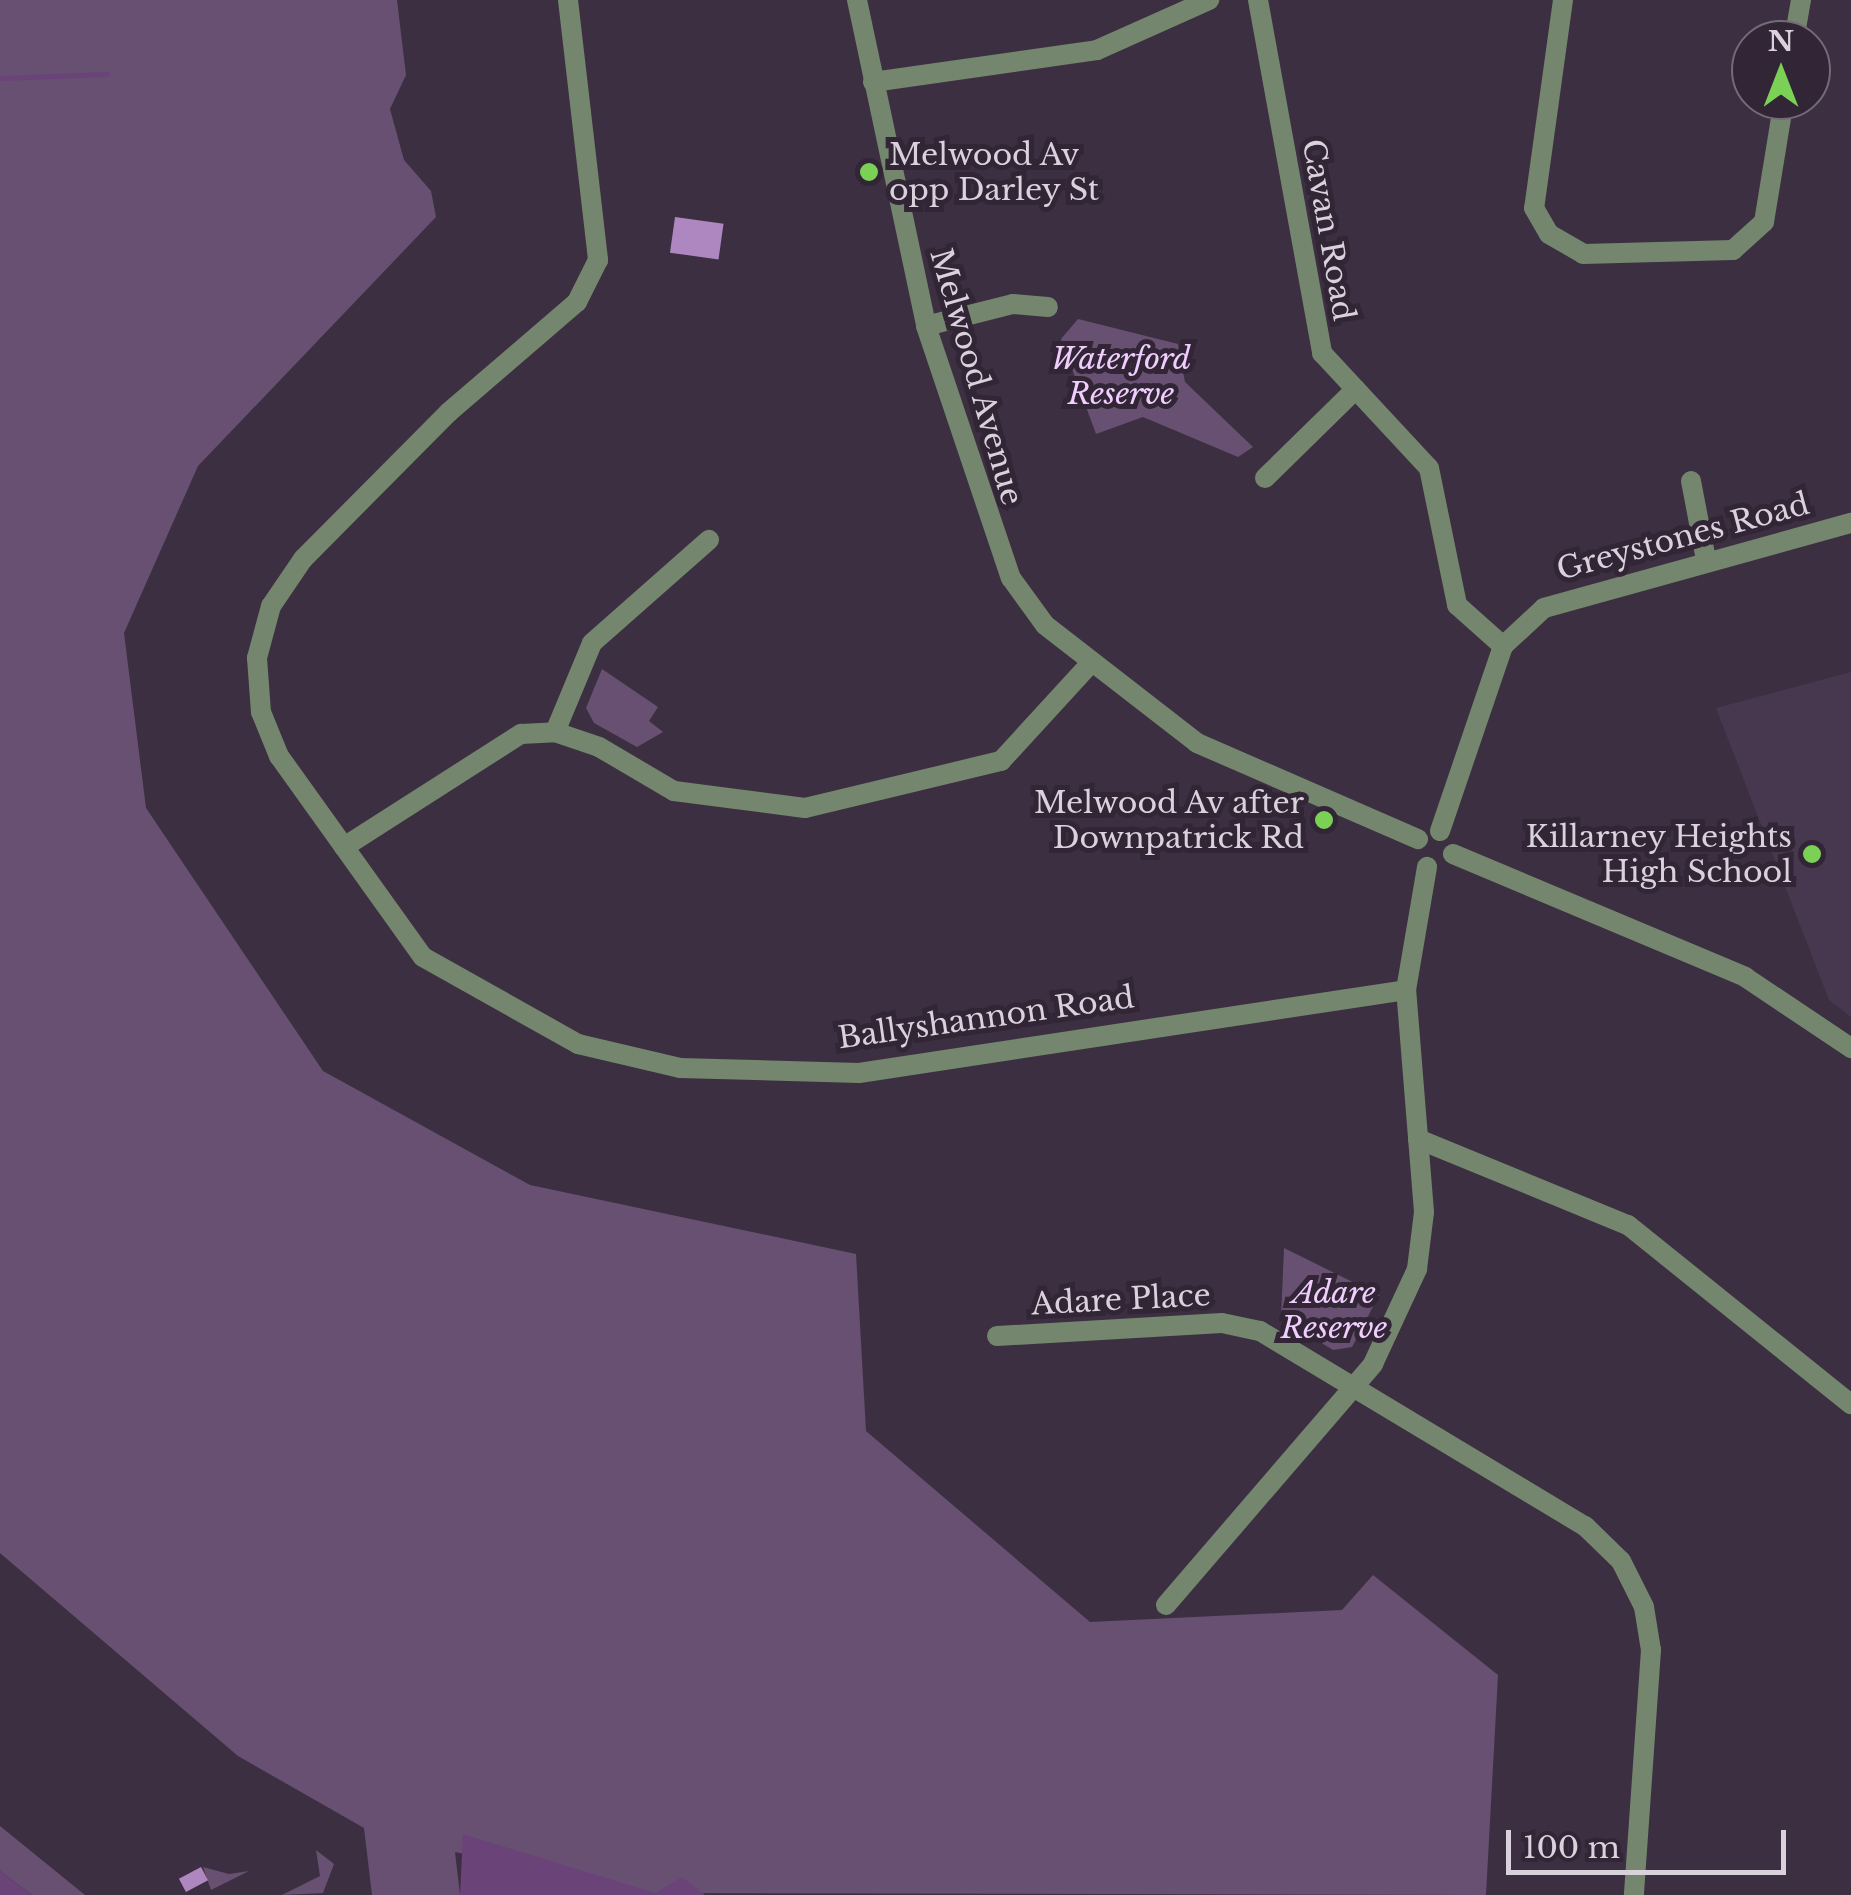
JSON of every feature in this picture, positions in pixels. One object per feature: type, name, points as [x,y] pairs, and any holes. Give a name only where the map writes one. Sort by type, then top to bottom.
[{"type":"street","name":"Ballyshannon Road","points":[[568,0],[598,260],[577,302],[449,412],[303,559],[271,606],[257,658],[261,712],[278,756],[423,957],[578,1044],[680,1068],[859,1073],[1406,990]]},
{"type":"street","name":"Melwood Avenue","points":[[857,0],[926,326],[1011,578],[1090,664],[1224,759],[1418,839]]},
{"type":"street","points":[[872,82],[1097,50],[1208,0]]},
{"type":"street","name":"Cavan Road","points":[[1258,0],[1310,313],[1322,353],[1429,468],[1456,604],[1502,646]]},
{"type":"street","points":[[1563,0],[1534,208],[1549,234],[1584,254],[1733,250],[1764,222],[1781,120]]},
{"type":"street","points":[[926,326],[1013,304],[1048,308]]},
{"type":"street","points":[[1265,478],[1356,389]]},
{"type":"street","points":[[1691,480],[1706,560]]},
{"type":"street","name":"Greystones Road","points":[[1440,831],[1502,646],[1544,608],[1580,593],[1851,523]]},
{"type":"street","points":[[555,732],[592,644],[709,540]]},
{"type":"street","points":[[344,848],[491,746],[555,732],[674,791],[806,808],[1002,761],[1090,664]]},
{"type":"street","points":[[1166,1605],[1353,1386],[1399,1319],[1417,1269],[1418,1139],[1406,990],[1427,867],[1418,839],[1440,831],[1453,854],[1746,976],[1851,1048]]},
{"type":"street","points":[[1427,867],[1453,854]]},
{"type":"street","points":[[1418,1139],[1628,1226],[1851,1404]]},
{"type":"street","name":"Adare Place","points":[[997,1336],[1222,1323],[1260,1331],[1585,1526],[1621,1561],[1644,1608],[1651,1650],[1634,1895]]},
{"type":"shaded area","name":"Killarney Heights High School","points":[[1851,672],[1851,1017],[1829,1000],[1716,708]]},
{"type":"shaded area","points":[[463,1834],[655,1893],[682,1877],[705,1895],[460,1895]]},
{"type":"shaded area","points":[[0,1871],[32,1895],[0,1895]]},
{"type":"green space","points":[[0,0],[397,0],[406,75],[390,109],[404,160],[431,191],[436,217],[198,466],[124,633],[146,808],[323,1071],[530,1185],[856,1254],[866,1431],[1090,1622],[1342,1610],[1373,1575],[1498,1675],[1486,1895],[655,1893],[455,1852],[460,1895],[372,1895],[364,1828],[238,1756],[0,1553]]},
{"type":"green space","name":"Waterford Reserve","points":[[1078,319],[1178,344],[1185,382],[1253,447],[1238,457],[1143,417],[1096,434],[1061,339]]},
{"type":"green space","points":[[602,669],[658,707],[649,721],[663,732],[637,747],[594,723],[586,708]]},
{"type":"green space","name":"Adare Reserve","points":[[1284,1248],[1379,1295],[1352,1347],[1333,1350],[1281,1318]]},
{"type":"green space","points":[[0,1826],[85,1895],[32,1895],[0,1871]]},
{"type":"green space","points":[[316,1850],[334,1864],[323,1893],[282,1895],[320,1876]]},
{"type":"green space","points":[[203,1867],[229,1874],[249,1871],[211,1890]]},
{"type":"building","points":[[675,217],[724,224],[719,259],[670,253]]},
{"type":"building","points":[[201,1867],[208,1880],[186,1892],[179,1879]]},
{"type":"waterway","points":[[0,78],[107,74]]},
{"type":"place","name":"Melwood Av opp Darley St","points":[[869,172]]},
{"type":"place","name":"Melwood Av after Downpatrick Rd","points":[[1324,820]]},
{"type":"place","name":"Killarney Heights High School","points":[[1812,854]]}]
